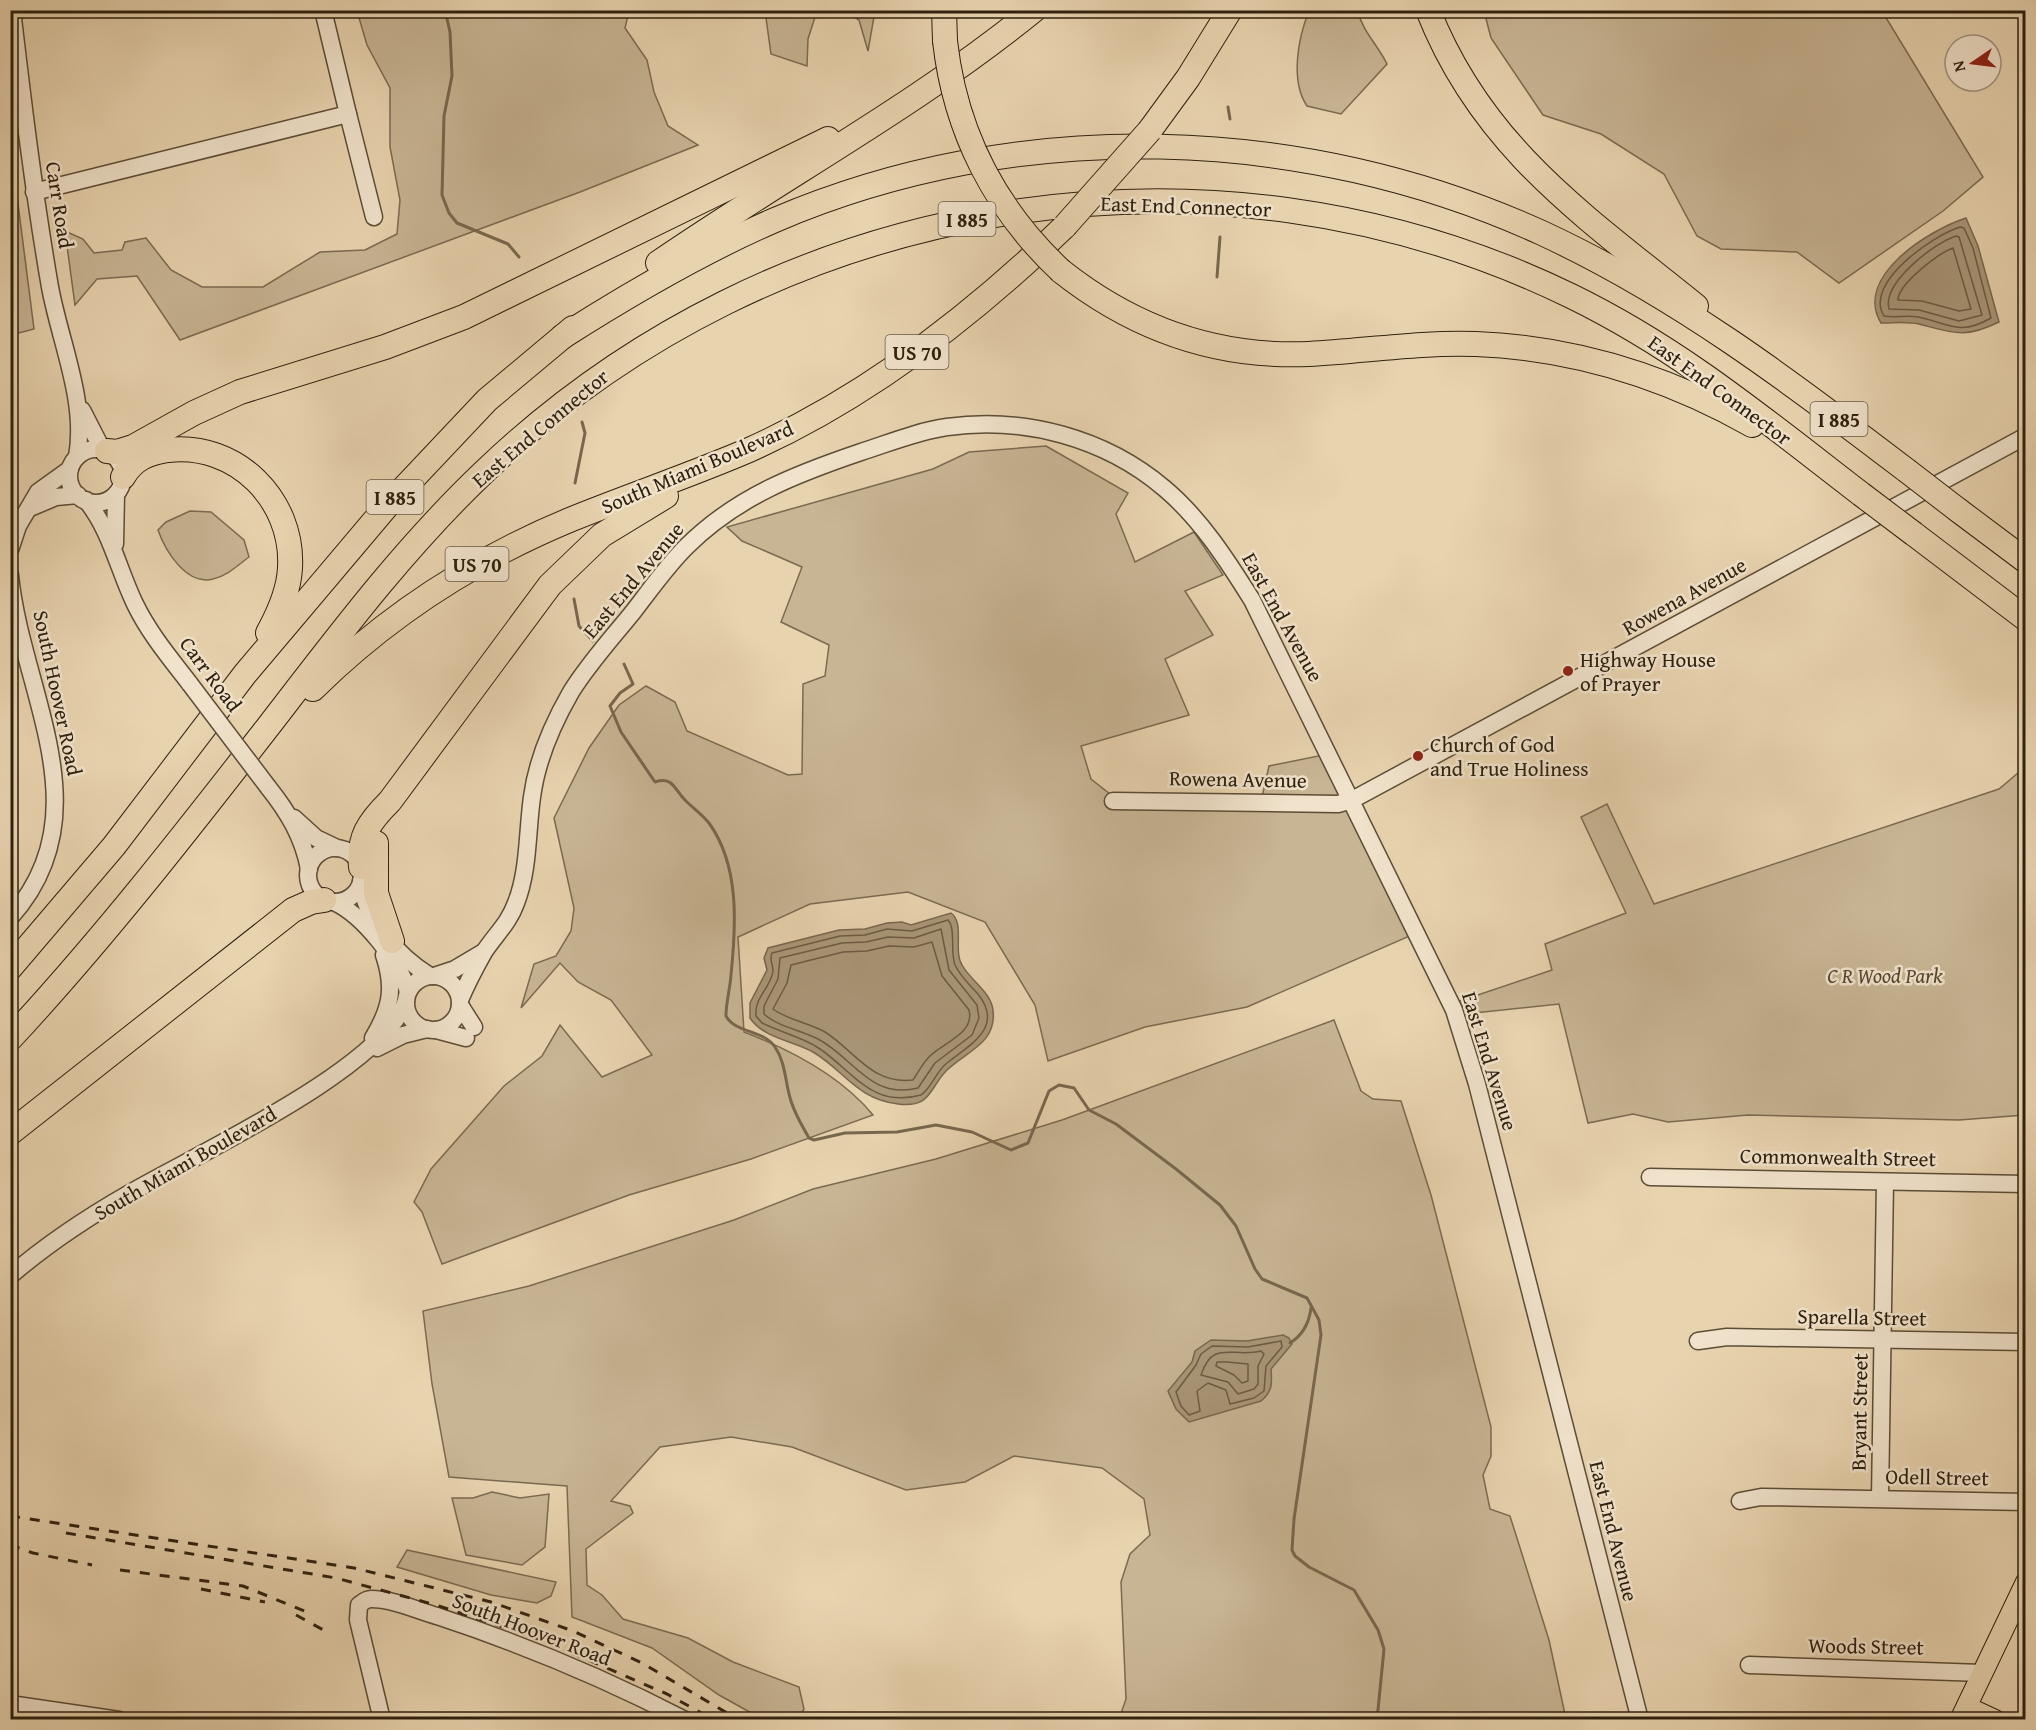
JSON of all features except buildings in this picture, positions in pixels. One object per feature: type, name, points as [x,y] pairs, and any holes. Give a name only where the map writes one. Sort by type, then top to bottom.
[{"type":"highway","points":[[944,10],[945,41],[958,112],[980,164],[1013,219],[1061,271],[1122,313],[1166,333],[1212,347],[1284,354],[1476,344],[1532,349],[1595,361],[1687,392],[1819,462]]},
{"type":"highway","points":[[562,337],[615,294],[693,239],[865,132],[976,56],[1034,10]]},
{"type":"highway","name":"South Miami Boulevard","points":[[249,751],[352,652],[402,612],[456,576],[571,520],[749,449],[835,404],[916,353],[994,292],[1065,226],[1150,130],[1188,78],[1230,10]]},
{"type":"highway","points":[[1428,10],[1454,65],[1479,106],[1530,168],[1578,211],[1772,368]]},
{"type":"highway","points":[[105,450],[128,449],[194,412],[240,392],[409,339],[491,304],[835,136],[976,56]]},
{"type":"highway","name":"East End Connector","points":[[562,337],[646,285],[777,219],[852,192],[919,173],[1015,155],[1064,149],[1161,147],[1211,149],[1308,161],[1385,178],[1460,201],[1542,233],[1586,255],[1772,368],[2025,561]]},
{"type":"highway","name":"East End Connector","points":[[249,751],[373,591],[428,529],[521,438],[595,380],[693,318],[798,268],[886,238],[977,217],[1068,204],[1207,202],[1299,212],[1435,243],[1491,262],[1566,294],[1650,338],[1719,384],[2025,620]]},
{"type":"highway","name":"I 885","points":[[10,968],[114,846],[245,674],[425,463],[487,400],[562,337]]},
{"type":"highway","points":[[119,486],[130,466],[144,456],[165,451],[193,449],[234,463],[257,480],[274,502],[288,540],[288,582],[274,622],[245,674]]},
{"type":"highway","points":[[361,874],[360,843],[364,830],[390,801],[535,604],[584,551],[642,509],[749,449]]},
{"type":"highway","name":"I 885","points":[[10,1039],[96,942],[249,751]]},
{"type":"highway","points":[[386,943],[375,886],[376,844],[390,801]]},
{"type":"highway","points":[[10,1133],[293,910],[311,902],[329,901]]},
{"type":"main road","points":[[1995,1719],[1963,1713],[2025,1582]]},
{"type":"street","name":"Carr Road","points":[[12,10],[34,192],[55,312],[78,404],[79,440],[73,463]]},
{"type":"street","points":[[323,10],[374,217]]},
{"type":"street","points":[[34,192],[348,114]]},
{"type":"street","name":"Carr Road","points":[[78,404],[105,450]]},
{"type":"street","name":"East End Avenue","points":[[460,1002],[485,952],[507,923],[520,889],[535,778],[556,721],[581,676],[670,565],[724,514],[766,488],[903,438],[946,427],[1013,425],[1060,433],[1106,451],[1147,474],[1165,489],[1216,546],[1252,600],[1352,800],[1460,1027],[1640,1719]]},
{"type":"street","name":"Rowena Avenue","points":[[1113,801],[1338,804],[1352,800],[2025,436]]},
{"type":"street","points":[[10,550],[18,526],[38,492],[88,450],[105,450],[120,464],[119,486],[99,503],[82,498],[56,497],[30,508]]},
{"type":"street","points":[[73,463],[70,483],[82,498]]},
{"type":"street","name":"Carr Road","points":[[114,548],[119,486]]},
{"type":"street","name":"Carr Road","points":[[82,498],[98,516],[114,548],[126,584],[143,619],[190,684],[290,816],[316,838],[337,848]]},
{"type":"street","name":"South Hoover Road","points":[[10,575],[50,746],[56,794],[53,830],[46,856],[25,899],[10,918]]},
{"type":"street","name":"Carr Road","points":[[290,816],[304,847],[309,868]]},
{"type":"street","points":[[361,874],[350,852],[337,848],[319,853],[309,868],[311,887],[329,901],[353,913],[386,943],[409,962],[432,976],[452,983],[470,1033],[431,1030],[411,1019],[401,970],[386,943],[367,908],[361,874]]},
{"type":"street","points":[[329,901],[351,897],[361,874]]},
{"type":"street","points":[[363,1054],[385,1018],[391,1001],[386,943]]},
{"type":"street","name":"East End Avenue","points":[[432,976],[455,969],[485,952]]},
{"type":"street","points":[[407,997],[417,981],[432,976]]},
{"type":"street","name":"South Miami Boulevard","points":[[363,1054],[394,1025],[407,997]]},
{"type":"street","points":[[431,1030],[453,1022],[460,1002]]},
{"type":"street","name":"South Miami Boulevard","points":[[10,1276],[49,1245],[101,1210],[291,1103],[363,1054],[403,1035],[431,1030]]},
{"type":"street","name":"Commonwealth Street","points":[[1650,1177],[2025,1184]]},
{"type":"street","name":"Bryant Street","points":[[1880,1498],[1885,1182]]},
{"type":"street","name":"Sparella Street","points":[[1698,1341],[1728,1337],[2025,1342]]},
{"type":"street","name":"Odell Street","points":[[1740,1501],[1761,1497],[2025,1502]]},
{"type":"street","name":"South Hoover Road","points":[[382,1719],[358,1620],[359,1605],[372,1599],[395,1603],[456,1623],[605,1681],[685,1719]]},
{"type":"street","name":"Woods Street","points":[[1749,1665],[1982,1673]]},
{"type":"street","points":[[10,1704],[119,1719]]},
{"type":"green space","points":[[357,11],[629,11],[625,28],[647,60],[654,92],[668,126],[698,145],[580,192],[180,340],[137,276],[97,279],[75,305],[65,231],[83,239],[94,253],[122,250],[125,242],[146,238],[171,270],[202,287],[263,287],[320,252],[365,250],[397,234],[400,200],[390,147],[390,88],[367,45]]},
{"type":"green space","points":[[765,11],[822,11],[816,14],[808,39],[807,66],[771,54]]},
{"type":"green space","points":[[843,11],[875,11],[868,51],[859,20]]},
{"type":"green space","points":[[1309,11],[1358,11],[1363,25],[1387,64],[1341,114],[1307,106],[1302,96],[1297,72],[1299,46]]},
{"type":"green space","points":[[1484,11],[1882,11],[1983,177],[1943,211],[1839,283],[1797,252],[1721,249],[1697,236],[1664,174],[1601,134],[1543,115],[1491,38]]},
{"type":"green space","points":[[11,149],[34,329],[10,335]]},
{"type":"green space","points":[[1046,446],[1128,493],[1116,514],[1135,562],[1194,532],[1223,575],[1185,591],[1213,635],[1165,659],[1189,715],[1081,746],[1091,779],[1124,805],[1260,806],[1269,766],[1323,755],[1412,935],[1247,1007],[1145,1027],[1048,1061],[1035,1005],[985,922],[908,892],[810,904],[738,937],[744,1032],[797,1056],[831,1076],[873,1115],[751,1159],[629,1195],[442,1264],[422,1212],[414,1202],[431,1169],[504,1086],[542,1056],[560,1025],[602,1077],[652,1055],[611,1000],[578,982],[560,963],[521,1008],[534,964],[556,956],[571,931],[574,908],[554,818],[589,748],[619,705],[646,686],[675,702],[687,731],[788,775],[802,774],[803,684],[825,676],[829,645],[781,622],[802,567],[742,541],[727,527],[933,469],[969,452]]},
{"type":"green space","points":[[190,511],[211,512],[244,540],[249,557],[218,578],[203,580],[186,572],[171,556],[158,530],[166,522]]},
{"type":"green space","name":"C R Wood Park","points":[[2025,767],[2025,1115],[1959,1120],[1748,1115],[1668,1122],[1633,1114],[1588,1123],[1559,1004],[1465,1014],[1460,1001],[1552,970],[1545,944],[1626,913],[1581,817],[1607,804],[1654,904],[1999,789]]},
{"type":"green space","points":[[1334,1020],[1361,1091],[1373,1099],[1401,1101],[1431,1195],[1491,1427],[1491,1456],[1483,1475],[1490,1509],[1510,1516],[1549,1640],[1566,1719],[1119,1719],[1126,1699],[1121,1582],[1130,1554],[1150,1535],[1144,1499],[1102,1468],[1014,1456],[965,1482],[906,1490],[792,1447],[731,1437],[660,1447],[611,1501],[630,1506],[633,1513],[586,1549],[587,1585],[602,1595],[623,1619],[688,1638],[733,1662],[799,1687],[804,1709],[798,1719],[762,1719],[719,1695],[652,1648],[572,1617],[567,1486],[449,1477],[432,1384],[423,1311],[529,1286],[734,1220],[813,1189],[936,1159],[1062,1120]]},
{"type":"green space","points":[[492,1492],[520,1498],[549,1494],[545,1547],[522,1565],[466,1555],[452,1498],[473,1498]]},
{"type":"green space","points":[[407,1550],[556,1582],[551,1596],[537,1603],[491,1595],[397,1567]]},
{"type":"water","points":[[1966,218],[1978,246],[1999,322],[1977,331],[1959,333],[1914,323],[1881,323],[1875,306],[1877,289],[1886,273],[1915,244]]},
{"type":"water","points":[[951,913],[957,923],[958,952],[962,965],[988,997],[993,1010],[993,1022],[985,1039],[946,1071],[923,1100],[917,1103],[898,1104],[871,1096],[851,1083],[824,1059],[805,1048],[771,1035],[750,1018],[750,1003],[767,970],[764,958],[768,948],[839,930],[865,929],[887,923],[902,922],[911,925]]},
{"type":"water","points":[[1283,1335],[1289,1338],[1292,1344],[1271,1369],[1271,1386],[1268,1394],[1261,1401],[1189,1422],[1176,1409],[1168,1391],[1192,1362],[1195,1351],[1211,1340],[1247,1341]]},
{"type":"waterway","points":[[445,10],[450,32],[452,76],[444,116],[442,195],[449,213],[457,223],[508,244],[519,257]]},
{"type":"waterway","points":[[1174,10],[1175,17]]},
{"type":"waterway","points":[[1228,107],[1230,119]]},
{"type":"waterway","points":[[1217,277],[1220,237]]},
{"type":"waterway","points":[[575,483],[585,433],[582,422]]},
{"type":"waterway","points":[[574,599],[579,626],[593,641]]},
{"type":"waterway","points":[[624,664],[633,684],[620,693],[610,706],[621,732],[655,782],[670,782],[707,820],[726,858],[734,897],[733,956],[726,1016],[736,1026],[764,1037],[775,1047],[783,1066],[793,1106],[809,1138],[814,1140],[845,1133],[897,1132],[936,1125],[972,1132],[1011,1150],[1028,1143],[1049,1091],[1059,1085],[1074,1088],[1089,1110],[1116,1124],[1220,1205],[1236,1226],[1255,1269],[1262,1279],[1307,1298],[1319,1320],[1321,1335],[1294,1519],[1292,1550],[1295,1556],[1309,1567],[1354,1590],[1378,1630],[1384,1649],[1377,1720]]},
{"type":"waterway","points":[[1290,1343],[1305,1328],[1311,1308]]},
{"type":"railway","points":[[10,1516],[354,1568],[491,1602],[573,1631],[642,1663],[739,1720]]},
{"type":"railway","points":[[66,1533],[336,1578],[436,1605],[542,1640],[667,1694],[714,1720]]},
{"type":"railway","points":[[10,1545],[33,1553],[92,1565]]},
{"type":"railway","points":[[120,1570],[243,1586],[312,1614]]},
{"type":"railway","points":[[201,1589],[265,1602]]},
{"type":"railway","points":[[296,1615],[327,1632]]},
{"type":"place","name":"Highway House of Prayer","points":[[1568,671]]},
{"type":"place","name":"Church of God and True Holiness","points":[[1418,756]]}]
